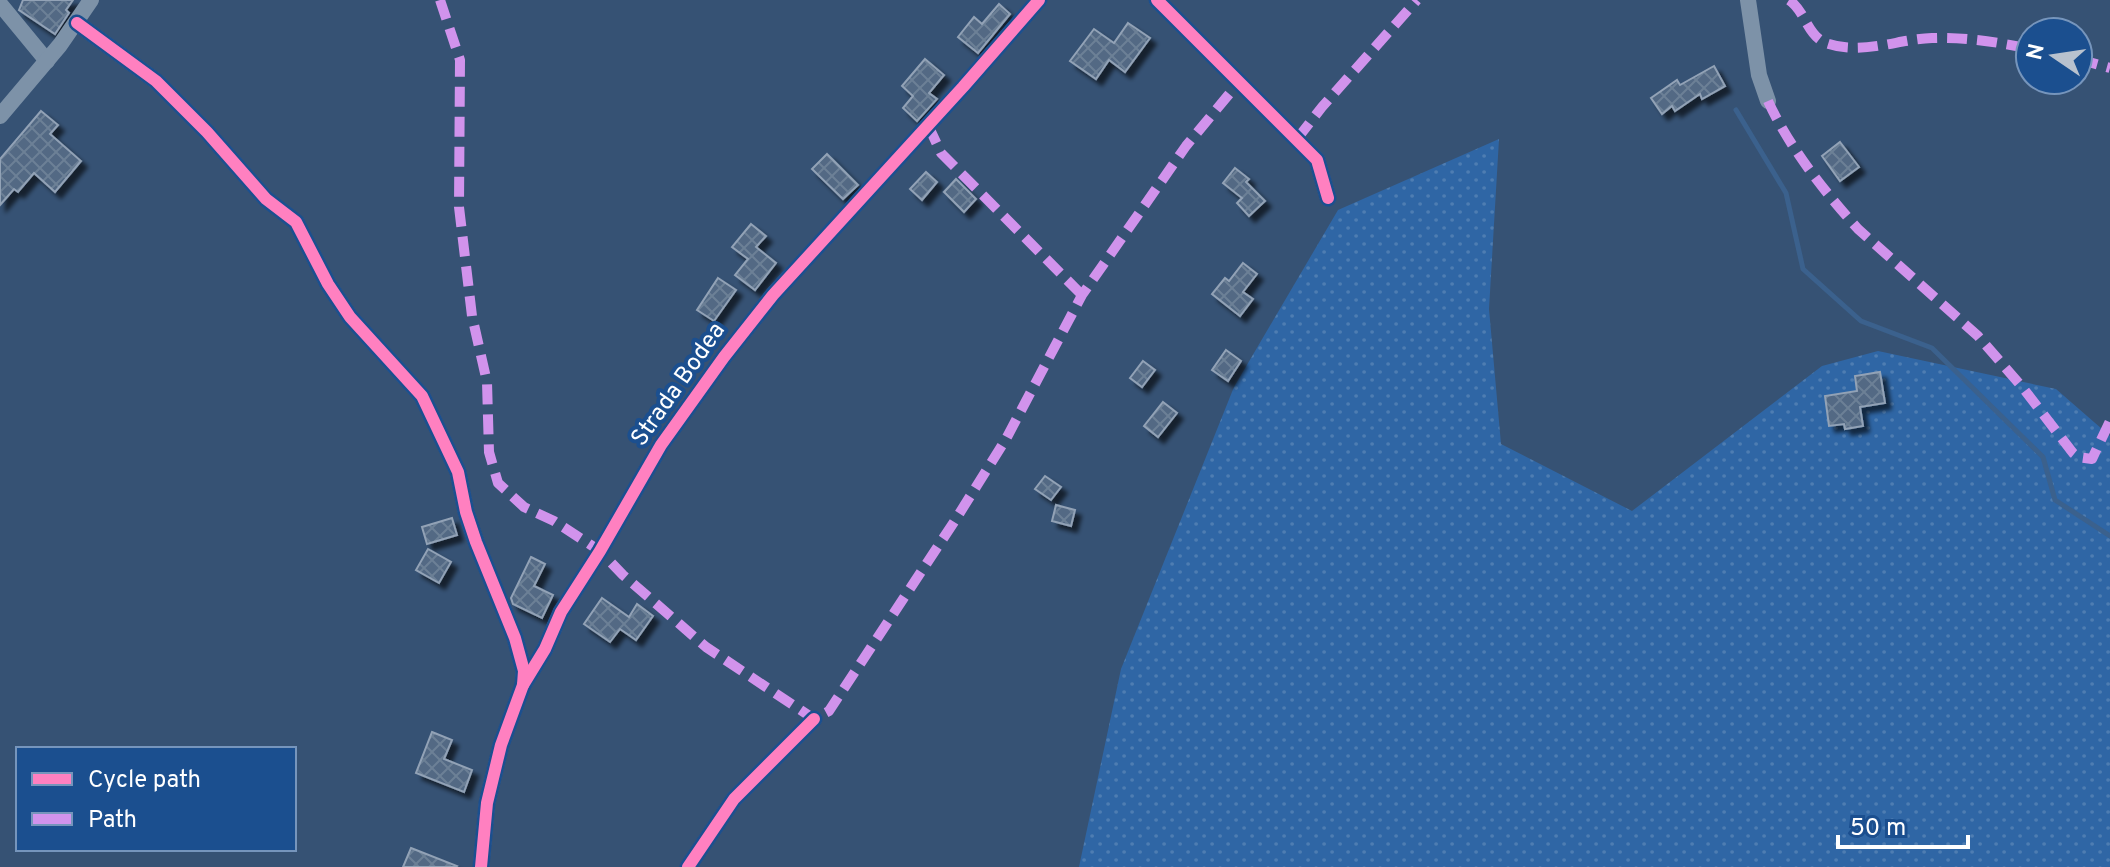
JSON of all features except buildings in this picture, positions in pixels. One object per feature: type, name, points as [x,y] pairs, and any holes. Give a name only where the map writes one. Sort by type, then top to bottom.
[{"type":"street","points":[[0,116],[77,23],[91,0]]},
{"type":"street","name":"Strada Bodea","points":[[481,867],[487,803],[501,745],[523,685],[545,649],[561,612],[661,445],[724,357],[825,235],[1039,0]]},
{"type":"street","points":[[1157,0],[1317,160],[1328,198]]},
{"type":"street","points":[[1748,0],[1759,75],[1768,101]]},
{"type":"street","points":[[0,4],[47,61]]},
{"type":"street","points":[[77,23],[156,81],[207,132],[266,199],[296,222],[328,284],[350,317],[422,396],[458,472],[476,542],[515,638],[524,671],[523,685]]},
{"type":"street","points":[[688,867],[734,799],[814,719]]},
{"type":"shaded area","points":[[1499,139],[1489,309],[1501,444],[1632,511],[1822,366],[1878,351],[2056,389],[2110,436],[2110,867],[1079,867],[1121,669],[1234,387],[1338,210]]},
{"type":"waterway","points":[[1736,110],[1786,193],[1803,269],[1861,321],[1932,348],[2043,457],[2055,500],[2110,536]]},
{"type":"marked path","points":[[440,0],[460,60],[459,207],[472,316],[487,382],[489,452],[498,483],[524,507],[554,521],[600,551],[706,647],[814,719],[829,711],[954,522],[1006,439],[1082,295],[1186,146],[1240,81]]},
{"type":"marked path","points":[[1297,139],[1417,0]]},
{"type":"marked path","points":[[1789,0],[1816,36],[1842,47],[1944,38],[2014,46]]},
{"type":"marked path","points":[[2094,64],[2110,68]]},
{"type":"marked path","points":[[1768,101],[1797,152],[1845,214],[1978,336],[2073,453],[2092,459],[2110,421]]},
{"type":"marked path","points":[[928,125],[941,153],[1082,295]]},
{"type":"cycle path","points":[[481,867],[487,803],[501,745],[523,685],[545,649],[561,612],[661,445],[773,295],[1039,0]]},
{"type":"cycle path","points":[[1157,0],[1317,160],[1328,198]]},
{"type":"cycle path","points":[[77,23],[156,81],[207,132],[266,199],[296,222],[328,284],[350,317],[422,396],[458,472],[476,542],[515,638],[524,671],[523,685]]},
{"type":"cycle path","points":[[688,867],[734,799],[814,719]]}]
